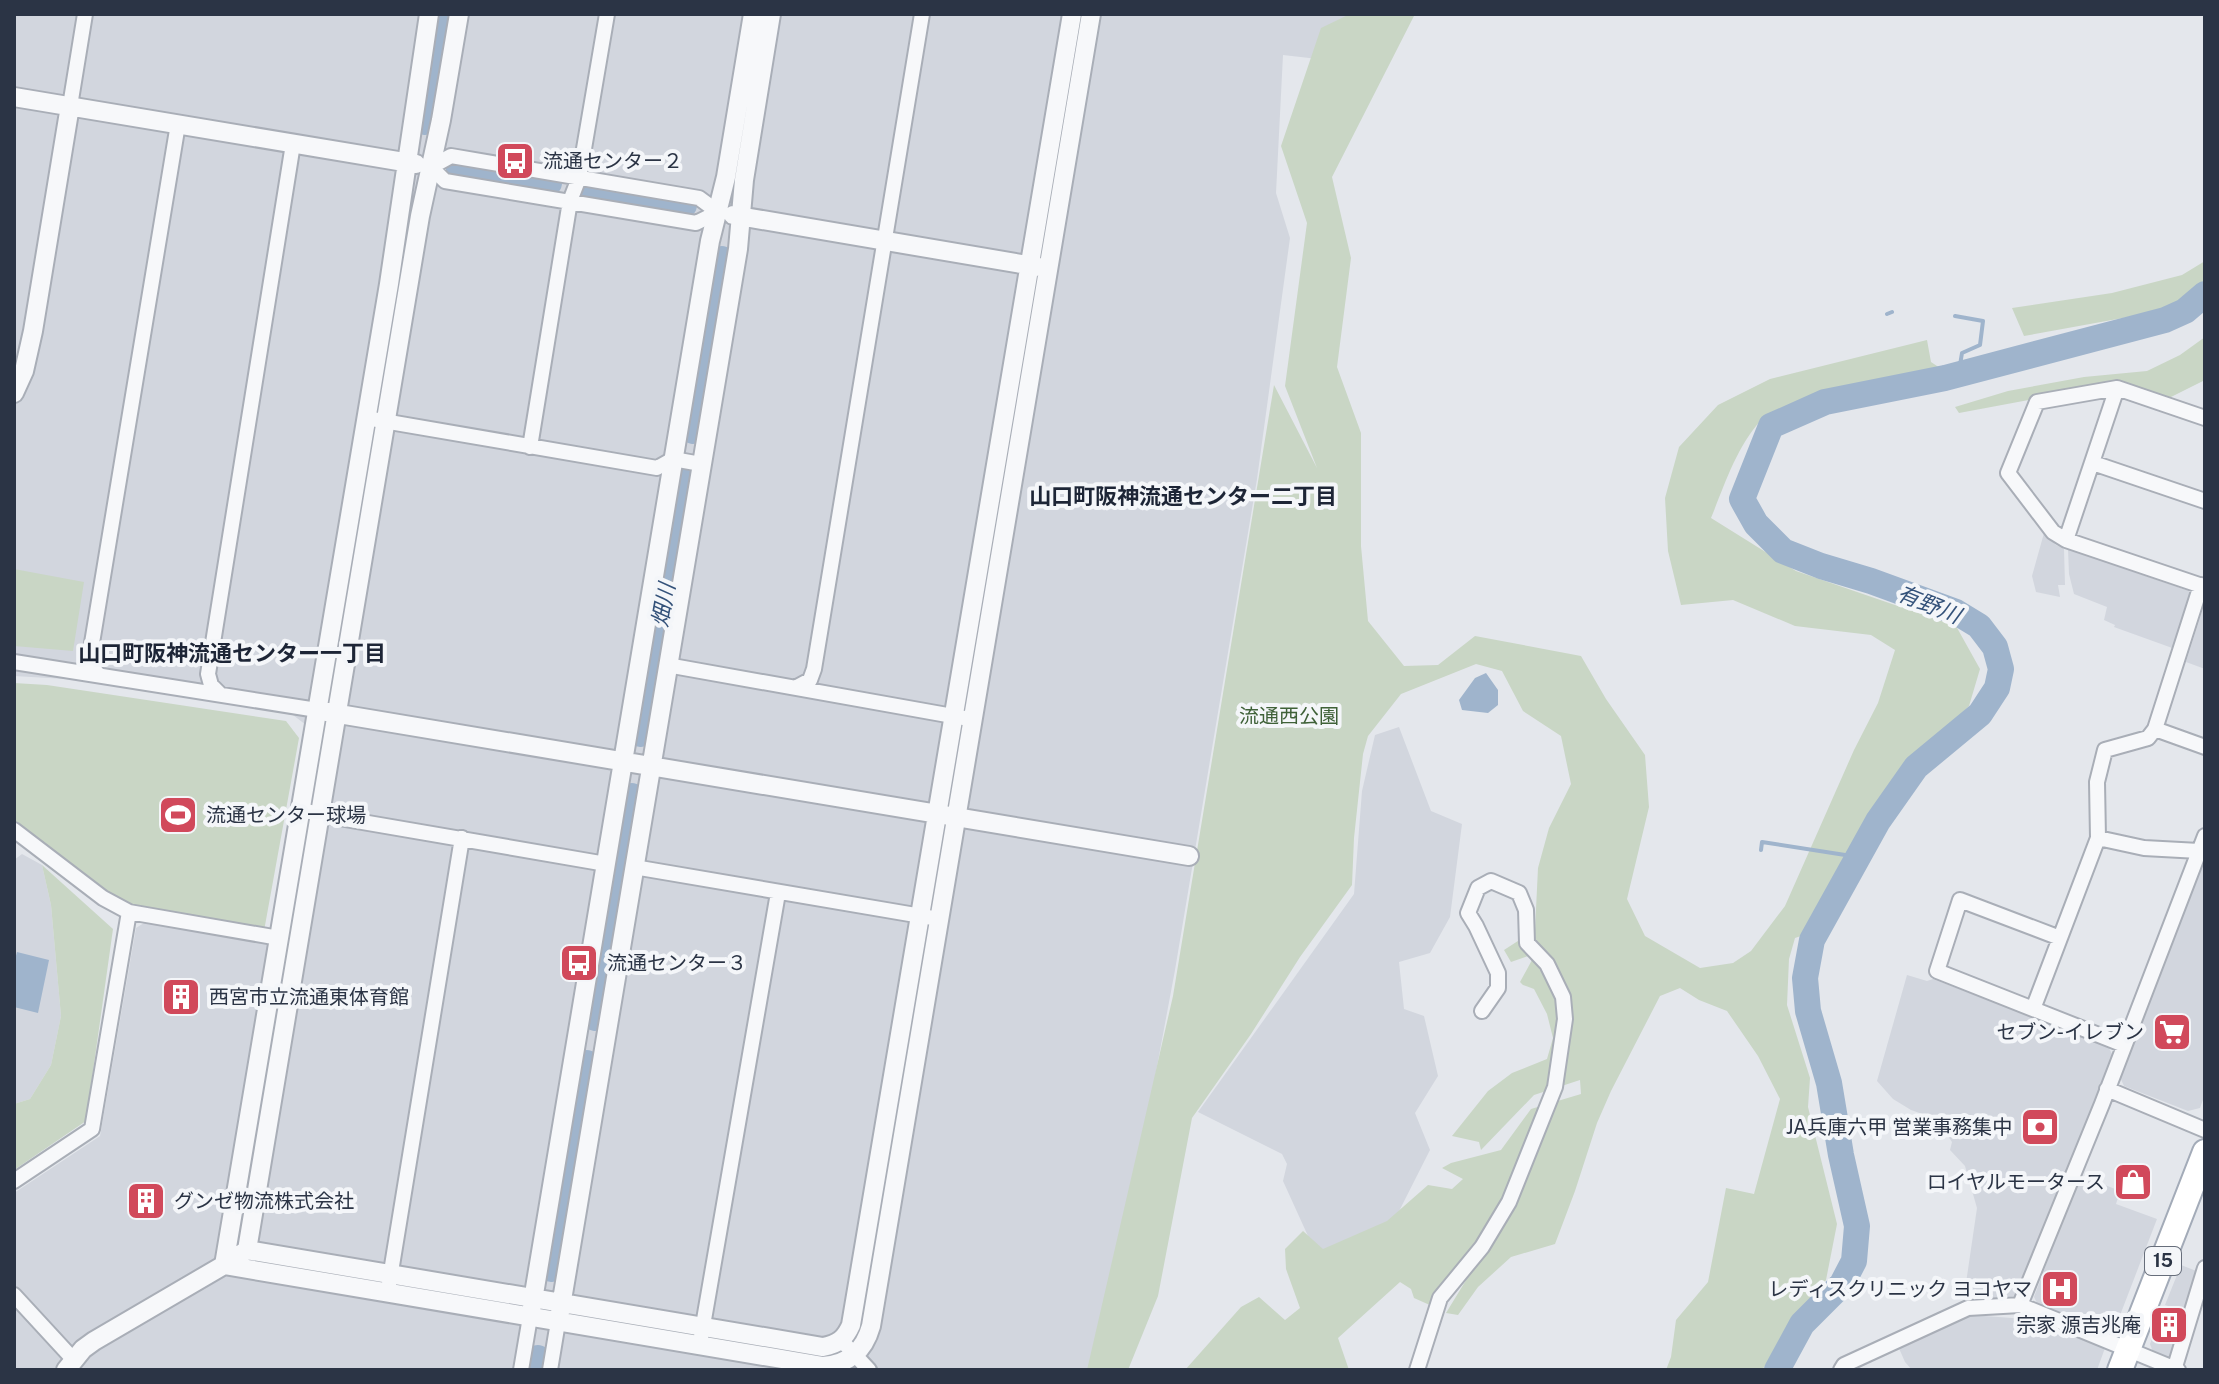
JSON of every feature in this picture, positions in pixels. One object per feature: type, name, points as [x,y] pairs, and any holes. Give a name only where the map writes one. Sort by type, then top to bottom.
[{"type":"main road","name":"15","points":[[2124,1360],[2205,1152]]},
{"type":"street","points":[[14,393],[24,371],[33,331],[85,14]]},
{"type":"street","points":[[224,1265],[279,938],[336,714],[429,14]]},
{"type":"street","points":[[247,1250],[311,812],[317,710],[441,120],[459,14]]},
{"type":"street","points":[[530,447],[570,201],[579,178],[607,14]]},
{"type":"street","points":[[797,687],[810,680],[814,669],[922,14]]},
{"type":"street","points":[[224,1265],[823,1366],[835,1365],[855,1355],[868,1337],[930,917],[1038,267],[1072,14]]},
{"type":"street","points":[[1038,267],[1091,14]]},
{"type":"street","points":[[521,1370],[710,241],[761,20]]},
{"type":"street","points":[[550,1370],[738,249],[761,20]]},
{"type":"street","points":[[14,97],[431,167],[445,181],[696,223],[718,212]]},
{"type":"street","points":[[98,674],[91,665],[90,655],[178,124]]},
{"type":"street","points":[[220,694],[211,685],[208,674],[293,144]]},
{"type":"street","points":[[431,167],[451,156],[699,198],[718,212],[741,217],[1038,267]]},
{"type":"street","points":[[2033,1009],[2098,838],[2097,782],[2105,750],[2148,738],[2155,729],[2203,586],[2066,540],[2053,532],[2008,473],[2037,402],[2117,388],[2205,418]]},
{"type":"street","points":[[2066,540],[2117,388]]},
{"type":"street","points":[[376,420],[657,468],[673,459],[701,464]]},
{"type":"street","points":[[2093,463],[2205,501]]},
{"type":"street","points":[[14,662],[1189,856]]},
{"type":"street","points":[[667,665],[963,718]]},
{"type":"street","points":[[2155,729],[2205,747]]},
{"type":"street","points":[[311,812],[606,864]]},
{"type":"street","points":[[14,830],[103,898],[129,912],[279,938]]},
{"type":"street","points":[[2020,1305],[2202,852],[2205,836]]},
{"type":"street","points":[[388,1293],[462,838]]},
{"type":"street","points":[[2098,838],[2144,848],[2202,852]]},
{"type":"street","points":[[634,867],[930,917]]},
{"type":"street","points":[[1417,1370],[1440,1298],[1482,1247],[1509,1202],[1555,1087],[1565,1019],[1563,997],[1547,964],[1527,943],[1526,910],[1519,893],[1491,881],[1478,888],[1468,913],[1498,973],[1498,988],[1482,1011]]},
{"type":"street","points":[[700,1345],[778,893]]},
{"type":"street","points":[[2060,938],[1960,900],[1937,971],[2124,1045]]},
{"type":"street","points":[[14,1181],[92,1129],[129,912]]},
{"type":"street","points":[[14,1295],[70,1365],[83,1349],[105,1334],[247,1250],[823,1347],[834,1345],[842,1341],[851,1325],[930,917]]},
{"type":"street","points":[[577,1041],[605,1045]]},
{"type":"street","points":[[2107,1089],[2205,1130]]},
{"type":"street","points":[[1841,1370],[1844,1365],[1968,1308],[2020,1305],[2124,1360],[2175,1369],[2205,1268]]},
{"type":"street","points":[[842,1341],[869,1370]]},
{"type":"shaded area","points":[[14,14],[1362,14],[1318,59],[1283,55],[1276,193],[1290,238],[1257,479],[1175,970],[1124,1243],[1090,1370],[14,1370],[14,1193],[100,1136],[136,928],[147,921],[270,944],[306,725],[293,715],[83,680],[14,676]]},
{"type":"shaded area","points":[[2044,533],[2064,549],[2065,585],[2058,585],[2060,597],[2036,592],[2032,576]]},
{"type":"shaded area","points":[[2068,549],[2189,591],[2193,599],[2175,649],[2114,627],[2104,620],[2107,607],[2074,594]]},
{"type":"shaded area","points":[[2205,602],[2205,669],[2186,662]]},
{"type":"shaded area","points":[[1399,727],[1431,811],[1462,824],[1450,917],[1430,953],[1399,962],[1404,1009],[1424,1016],[1438,1076],[1415,1113],[1430,1150],[1390,1229],[1318,1258],[1283,1181],[1287,1164],[1282,1154],[1198,1112],[1354,894],[1362,791],[1375,735]]},
{"type":"shaded area","points":[[22,854],[42,865],[51,905],[61,1016],[51,1065],[30,1099],[14,1104],[14,860]]},
{"type":"shaded area","points":[[2205,864],[2205,1094],[2200,1108],[2188,1111],[2124,1086],[2119,1075],[2199,866]]},
{"type":"shaded area","points":[[1907,975],[1927,981],[1933,979],[2108,1046],[2113,1056],[2021,1294],[2011,1301],[1982,1299],[1965,1290],[1977,1208],[1965,1166],[1950,1150],[1952,1142],[1945,1132],[1948,1123],[1911,1110],[1893,1099],[1877,1081]]},
{"type":"shaded area","points":[[2085,1177],[2120,1191],[2116,1204],[2157,1219],[2114,1331],[2106,1334],[2039,1307],[2034,1297],[2078,1179],[2083,1181]]},
{"type":"shaded area","points":[[2181,1265],[2199,1272],[2187,1312],[2165,1305]]},
{"type":"shaded area","points":[[2165,1307],[2186,1314],[2174,1353],[2167,1357],[2153,1352],[2150,1344]]},
{"type":"shaded area","points":[[1972,1315],[2025,1319],[2105,1348],[2097,1370],[1912,1370],[1905,1362],[1898,1346]]},
{"type":"green space","name":"流通西公園","points":[[1350,14],[1415,14],[1332,177],[1351,258],[1337,367],[1361,433],[1361,546],[1368,621],[1404,666],[1438,665],[1475,636],[1581,656],[1645,755],[1649,807],[1627,899],[1645,936],[1700,968],[1733,963],[1751,951],[1785,906],[1878,703],[1895,650],[1871,635],[1795,626],[1733,600],[1681,605],[1668,551],[1665,498],[1679,447],[1718,405],[1770,379],[1927,340],[1931,362],[1943,370],[1817,399],[1772,413],[1761,420],[1738,454],[1711,518],[1796,571],[1956,626],[1980,669],[1969,706],[1931,744],[1867,818],[1807,934],[1795,938],[1789,959],[1787,1005],[1810,1078],[1808,1107],[1837,1224],[1826,1280],[1762,1370],[1666,1370],[1676,1320],[1708,1282],[1726,1188],[1754,1194],[1780,1099],[1758,1056],[1727,1011],[1699,1000],[1680,988],[1660,996],[1611,1091],[1555,1244],[1511,1257],[1478,1287],[1458,1315],[1446,1313],[1479,1259],[1432,1306],[1414,1298],[1411,1289],[1400,1282],[1338,1338],[1349,1370],[1185,1370],[1241,1307],[1259,1297],[1285,1320],[1300,1308],[1286,1269],[1285,1249],[1303,1231],[1323,1249],[1387,1221],[1428,1185],[1452,1189],[1463,1179],[1442,1168],[1501,1150],[1531,1109],[1581,1094],[1580,1080],[1534,1095],[1481,1150],[1479,1142],[1452,1136],[1488,1091],[1512,1073],[1547,1059],[1553,1038],[1547,1014],[1534,989],[1520,982],[1532,960],[1528,956],[1511,962],[1504,950],[1535,930],[1538,868],[1549,828],[1571,784],[1561,736],[1523,711],[1502,671],[1476,664],[1401,694],[1368,736],[1363,754],[1352,885],[1192,1118],[1158,1296],[1128,1370],[1087,1370],[1173,996],[1274,385],[1317,468],[1285,386],[1307,223],[1281,146],[1321,28]]},
{"type":"green space","points":[[2205,261],[2205,291],[2178,308],[2024,336],[2012,308],[2112,293],[2182,275]]},
{"type":"green space","points":[[2205,337],[2205,380],[2167,399],[2115,384],[1959,413],[1955,407],[2008,391],[2084,377],[2147,371],[2180,355]]},
{"type":"green space","points":[[14,569],[84,582],[73,651],[14,646]]},
{"type":"green space","name":"流通センター球場","points":[[14,683],[47,685],[286,721],[299,738],[264,931],[127,906],[102,892],[14,825]]},
{"type":"green space","points":[[42,865],[113,929],[86,1121],[14,1170],[14,1104],[30,1099],[51,1065],[61,1016],[51,905]]},
{"type":"water","points":[[1486,673],[1498,690],[1498,705],[1488,713],[1462,710],[1459,700],[1475,678]]},
{"type":"water","points":[[17,952],[49,960],[38,1013],[14,1007]]},
{"type":"waterway","name":"畑川","points":[[425,122],[443,14]]},
{"type":"waterway","name":"畑川","points":[[459,169],[549,183]]},
{"type":"waterway","name":"畑川","points":[[594,190],[684,205]]},
{"type":"waterway","name":"畑川","points":[[693,431],[722,259]]},
{"type":"waterway","name":"有野川","points":[[1777,1370],[1802,1324],[1842,1284],[1854,1261],[1857,1226],[1829,1083],[1808,1011],[1805,978],[1812,940],[1878,821],[1916,767],[1980,714],[1997,688],[2001,669],[1995,647],[1979,626],[1956,612],[1783,551],[1756,524],[1742,499],[1771,426],[1825,402],[1945,378],[2165,320],[2185,311],[2205,294]]},
{"type":"waterway","points":[[1887,314],[1892,312]]},
{"type":"waterway","points":[[1955,316],[1983,321],[1980,345],[1962,353],[1962,373]]},
{"type":"waterway","name":"畑川","points":[[641,734],[685,475]]},
{"type":"waterway","name":"畑川","points":[[595,1018],[632,796]]},
{"type":"waterway","points":[[1761,850],[1762,842],[1858,857]]},
{"type":"waterway","name":"畑川","points":[[552,1269],[587,1063]]},
{"type":"waterway","name":"畑川","points":[[536,1370],[538,1358]]},
{"type":"place","name":"流通センター２","points":[[515,161]]},
{"type":"place","name":"流通センター球場","points":[[178,815]]},
{"type":"place","name":"流通センター３","points":[[579,963]]},
{"type":"place","name":"西宮市立流通東体育館","points":[[181,997]]},
{"type":"place","name":"セブン-イレブン","points":[[2172,1032]]},
{"type":"place","name":"JA兵庫六甲 営業事務集中","points":[[2040,1127]]},
{"type":"place","name":"ロイヤルモータース","points":[[2133,1182]]},
{"type":"place","name":"グンゼ物流株式会社","points":[[146,1201]]},
{"type":"place","name":"レディスクリニック ヨコヤマ","points":[[2060,1289]]},
{"type":"place","name":"宗家 源吉兆庵","points":[[2169,1325]]},
{"type":"district","name":"山口町阪神流通センター二丁目","points":[[1183,496]]},
{"type":"district","name":"山口町阪神流通センター一丁目","points":[[232,653]]}]
